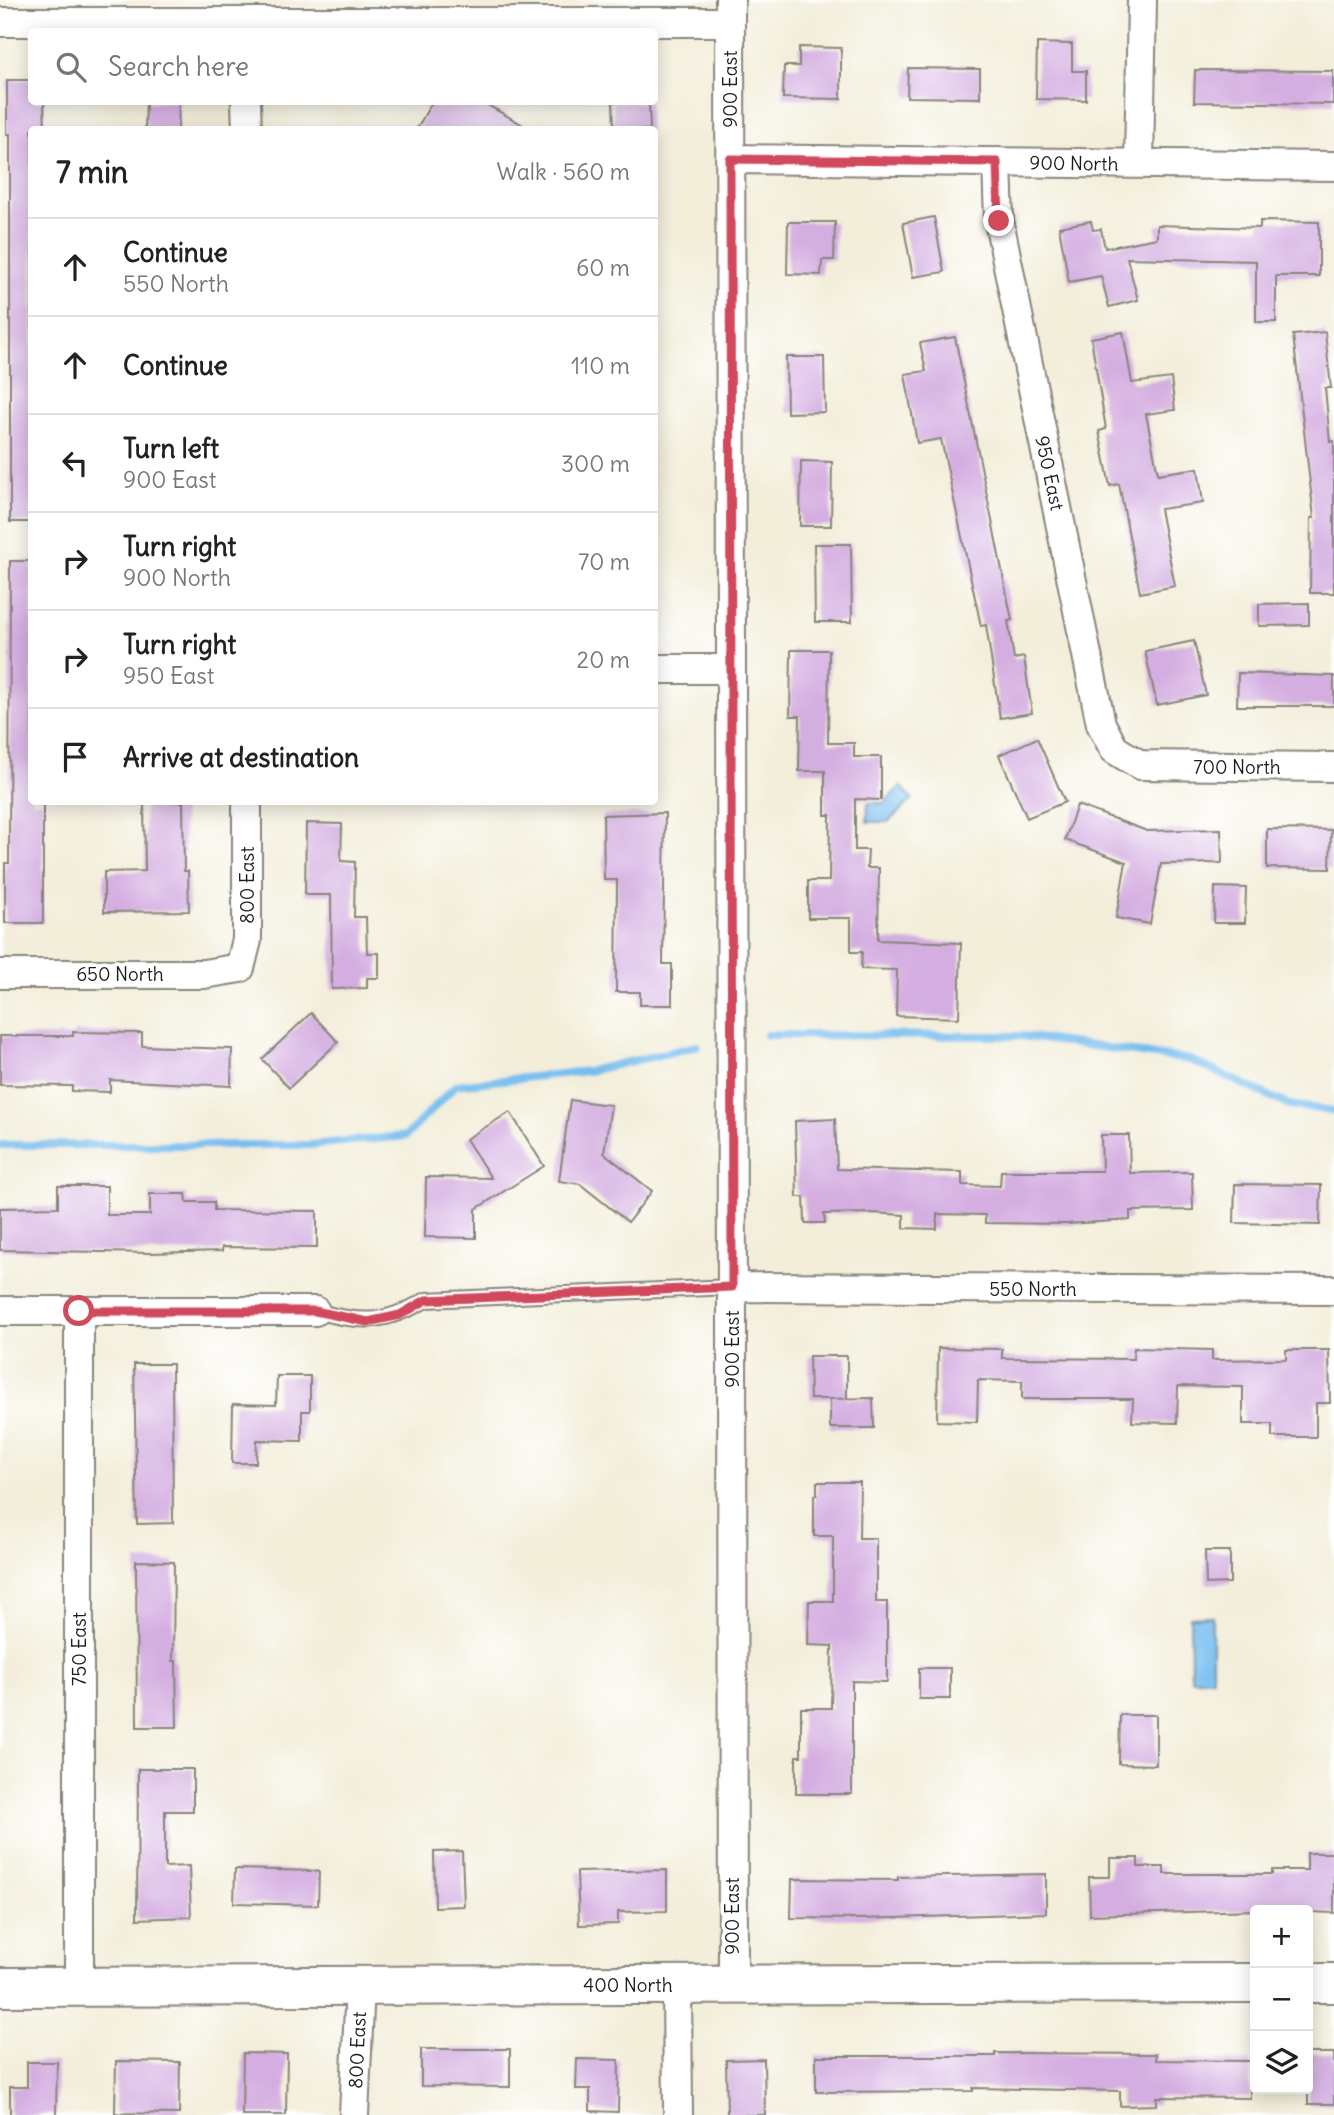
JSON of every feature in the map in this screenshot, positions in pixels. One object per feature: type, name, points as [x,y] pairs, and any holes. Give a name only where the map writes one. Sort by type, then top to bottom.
[{"type":"main road","name":"400 North","points":[[0,1987],[1250,1983]]},
{"type":"main road","points":[[1313,1983],[1334,1983]]},
{"type":"street","points":[[1139,163],[1142,0]]},
{"type":"street","points":[[0,22],[246,27],[730,11]]},
{"type":"street","name":"900 East","points":[[730,11],[733,1984]]},
{"type":"street","points":[[247,105],[247,126]]},
{"type":"street","name":"900 North","points":[[730,159],[1334,166]]},
{"type":"street","name":"950 East","points":[[997,162],[999,221],[1101,724],[1114,749],[1140,765]]},
{"type":"street","points":[[658,669],[731,669]]},
{"type":"street","name":"700 North","points":[[1140,765],[1334,767]]},
{"type":"street","name":"800 East","points":[[240,968],[247,940],[247,805]]},
{"type":"street","name":"650 North","points":[[0,974],[204,974],[240,968]]},
{"type":"street","name":"550 North","points":[[732,1287],[1334,1290]]},
{"type":"street","points":[[0,1311],[315,1311]]},
{"type":"street","name":"750 East","points":[[79,1311],[79,1987]]},
{"type":"street","points":[[677,1984],[678,2115]]},
{"type":"street","name":"800 East","points":[[354,2115],[360,1986]]},
{"type":"lane","points":[[315,1311],[368,1322],[400,1315],[426,1300],[732,1287]]},
{"type":"water","points":[[901,786],[913,799],[888,822],[867,822],[868,803],[884,803]]},
{"type":"water","points":[[1212,1616],[1212,1679],[1191,1679],[1190,1617]]},
{"type":"building","points":[[1037,43],[1072,44],[1072,71],[1086,71],[1086,100],[1036,99]]},
{"type":"building","points":[[799,47],[841,48],[841,99],[783,98],[784,66],[799,66]]},
{"type":"building","points":[[908,68],[980,69],[980,98],[907,97]]},
{"type":"building","points":[[1195,70],[1333,71],[1333,104],[1194,102]]},
{"type":"building","points":[[7,80],[28,80],[28,105],[44,105],[45,126],[28,126],[28,522],[10,522],[10,134],[7,134]]},
{"type":"building","points":[[146,105],[179,105],[178,126],[145,126]]},
{"type":"building","points":[[430,105],[487,105],[525,126],[418,126]]},
{"type":"building","points":[[613,105],[649,105],[650,126],[614,126]]},
{"type":"building","points":[[934,217],[944,272],[913,277],[903,223]]},
{"type":"building","points":[[1091,221],[1093,230],[1101,229],[1105,248],[1157,238],[1157,225],[1260,228],[1260,221],[1319,222],[1319,276],[1276,276],[1276,322],[1256,322],[1256,261],[1127,258],[1138,300],[1109,307],[1101,276],[1069,282],[1059,227]]},
{"type":"building","points":[[788,222],[835,222],[834,260],[822,260],[821,275],[787,274]]},
{"type":"building","points":[[1123,332],[1132,383],[1171,378],[1175,410],[1146,414],[1158,474],[1198,468],[1203,503],[1160,509],[1175,586],[1140,593],[1119,484],[1110,486],[1099,431],[1106,429],[1091,338]]},
{"type":"building","points":[[1325,332],[1331,388],[1325,388],[1330,442],[1334,441],[1334,593],[1310,593],[1311,518],[1314,518],[1293,335]]},
{"type":"building","points":[[955,337],[1012,620],[1008,621],[1014,659],[1024,657],[1032,713],[1000,718],[986,625],[981,626],[941,439],[917,443],[905,374],[926,371],[920,343]]},
{"type":"building","points":[[786,357],[824,357],[825,412],[787,413]]},
{"type":"building","points":[[801,461],[832,462],[831,526],[800,526]]},
{"type":"building","points":[[814,544],[851,544],[852,622],[815,622]]},
{"type":"building","points":[[10,561],[28,561],[28,805],[43,805],[43,923],[5,923],[5,863],[9,863]]},
{"type":"building","points":[[1309,603],[1309,625],[1259,626],[1259,604]]},
{"type":"building","points":[[1194,641],[1206,695],[1157,705],[1145,651]]},
{"type":"building","points":[[791,650],[829,650],[828,743],[854,743],[854,757],[881,757],[881,800],[855,799],[855,850],[868,850],[867,868],[879,868],[878,940],[961,943],[959,1018],[896,1016],[897,970],[861,969],[862,952],[851,952],[851,918],[808,918],[808,881],[829,881],[830,815],[825,815],[825,771],[799,771],[800,716],[790,716]]},
{"type":"building","points":[[1238,673],[1334,676],[1334,706],[1237,706]]},
{"type":"building","points":[[1037,738],[1065,802],[1027,818],[999,755]]},
{"type":"building","points":[[144,805],[183,805],[184,871],[188,871],[189,911],[104,912],[104,872],[145,871]]},
{"type":"building","points":[[1077,805],[1147,831],[1221,829],[1222,863],[1161,864],[1150,924],[1116,918],[1126,862],[1065,840]]},
{"type":"building","points":[[665,813],[663,964],[672,964],[672,1005],[640,1005],[640,992],[616,992],[617,880],[604,880],[603,815]]},
{"type":"building","points":[[306,823],[342,824],[341,861],[355,862],[354,917],[366,917],[367,953],[379,953],[379,978],[367,978],[367,988],[332,989],[331,895],[305,895]]},
{"type":"building","points":[[1267,829],[1331,830],[1330,869],[1267,868]]},
{"type":"building","points":[[1215,887],[1246,888],[1245,923],[1214,923]]},
{"type":"building","points":[[311,1013],[338,1042],[289,1088],[262,1059]]},
{"type":"building","points":[[73,1032],[142,1033],[142,1046],[232,1049],[231,1086],[110,1080],[110,1092],[72,1091],[72,1086],[0,1085],[0,1036],[73,1036]]},
{"type":"building","points":[[570,1100],[611,1105],[604,1153],[652,1191],[628,1222],[580,1184],[559,1181]]},
{"type":"building","points":[[510,1112],[544,1166],[476,1209],[476,1238],[425,1237],[426,1177],[491,1178],[466,1139]]},
{"type":"building","points":[[835,1119],[837,1169],[962,1172],[962,1185],[1000,1186],[1001,1171],[1102,1171],[1101,1135],[1129,1135],[1130,1173],[1192,1172],[1193,1210],[1130,1211],[1130,1220],[1066,1224],[985,1223],[985,1215],[937,1214],[937,1229],[904,1228],[904,1215],[872,1213],[824,1214],[825,1223],[805,1223],[804,1197],[797,1197],[795,1121]]},
{"type":"building","points":[[1235,1184],[1321,1185],[1320,1225],[1234,1223]]},
{"type":"building","points":[[58,1186],[107,1186],[107,1215],[150,1215],[150,1194],[186,1194],[187,1202],[214,1202],[214,1210],[317,1211],[317,1248],[222,1247],[222,1251],[151,1253],[0,1250],[0,1208],[58,1207]]},
{"type":"building","points":[[938,1348],[1002,1349],[1002,1358],[1133,1359],[1134,1348],[1212,1350],[1212,1360],[1286,1359],[1286,1350],[1329,1350],[1330,1403],[1316,1403],[1316,1437],[1272,1437],[1272,1424],[1243,1424],[1243,1387],[1178,1386],[1177,1423],[1132,1422],[1133,1399],[1022,1399],[1022,1381],[978,1380],[977,1422],[937,1421]]},
{"type":"building","points":[[809,1356],[847,1356],[847,1399],[810,1399]]},
{"type":"building","points":[[134,1364],[172,1364],[173,1523],[137,1524]]},
{"type":"building","points":[[277,1376],[310,1376],[310,1411],[302,1411],[302,1441],[257,1440],[256,1463],[232,1463],[233,1404],[276,1405]]},
{"type":"building","points":[[873,1398],[874,1428],[830,1428],[830,1399]]},
{"type":"building","points":[[817,1482],[860,1482],[859,1538],[876,1538],[876,1602],[887,1602],[887,1682],[852,1681],[852,1794],[796,1794],[796,1756],[801,1756],[801,1708],[831,1708],[832,1646],[808,1645],[809,1601],[833,1601],[833,1536],[814,1536],[814,1495],[817,1495]]},
{"type":"building","points":[[1205,1551],[1230,1551],[1230,1583],[1206,1584]]},
{"type":"building","points":[[136,1561],[174,1562],[173,1661],[176,1661],[177,1727],[137,1727]]},
{"type":"building","points":[[919,1668],[950,1668],[950,1699],[919,1699]]},
{"type":"building","points":[[1120,1715],[1156,1715],[1156,1765],[1119,1764]]},
{"type":"building","points":[[138,1769],[193,1769],[193,1811],[165,1811],[165,1867],[189,1866],[191,1917],[137,1919]]},
{"type":"building","points":[[462,1851],[464,1906],[435,1907],[434,1852]]},
{"type":"building","points":[[1307,1853],[1334,1853],[1334,1913],[1313,1912],[1313,1905],[1250,1905],[1250,1910],[1090,1915],[1089,1877],[1110,1877],[1110,1858],[1138,1858],[1138,1867],[1164,1867],[1164,1874],[1272,1874],[1272,1870],[1307,1870]]},
{"type":"building","points":[[235,1869],[319,1871],[318,1905],[234,1903]]},
{"type":"building","points":[[667,1870],[667,1911],[618,1912],[618,1924],[579,1925],[577,1872]]},
{"type":"building","points":[[1046,1874],[1046,1913],[861,1919],[791,1918],[792,1879],[898,1880],[898,1877]]},
{"type":"building","points":[[421,2049],[510,2049],[510,2087],[421,2086]]},
{"type":"building","points":[[243,2053],[287,2054],[286,2115],[242,2115]]},
{"type":"building","points":[[995,2053],[1156,2054],[1156,2060],[1250,2061],[1250,2098],[1157,2097],[1157,2105],[1120,2106],[1120,2091],[973,2088],[973,2091],[816,2092],[816,2056],[995,2056]]},
{"type":"building","points":[[1313,2053],[1334,2053],[1334,2104],[1308,2104],[1308,2094],[1313,2094]]},
{"type":"building","points":[[577,2059],[619,2060],[618,2112],[590,2111],[590,2089],[576,2089]]},
{"type":"building","points":[[764,2059],[765,2115],[727,2115],[726,2060]]},
{"type":"building","points":[[116,2061],[180,2062],[179,2114],[115,2113]]},
{"type":"building","points":[[27,2062],[57,2062],[56,2115],[10,2115],[10,2087],[27,2087]]},
{"type":"waterway","points":[[767,1035],[1021,1036],[1190,1060],[1289,1105],[1334,1111]]},
{"type":"waterway","points":[[0,1145],[309,1145],[406,1136],[456,1085],[589,1071],[697,1046]]},
{"type":"route","points":[[79,1311],[315,1311],[368,1322],[400,1315],[426,1300],[705,1286],[732,1287],[730,159],[997,162],[999,221]]}]
